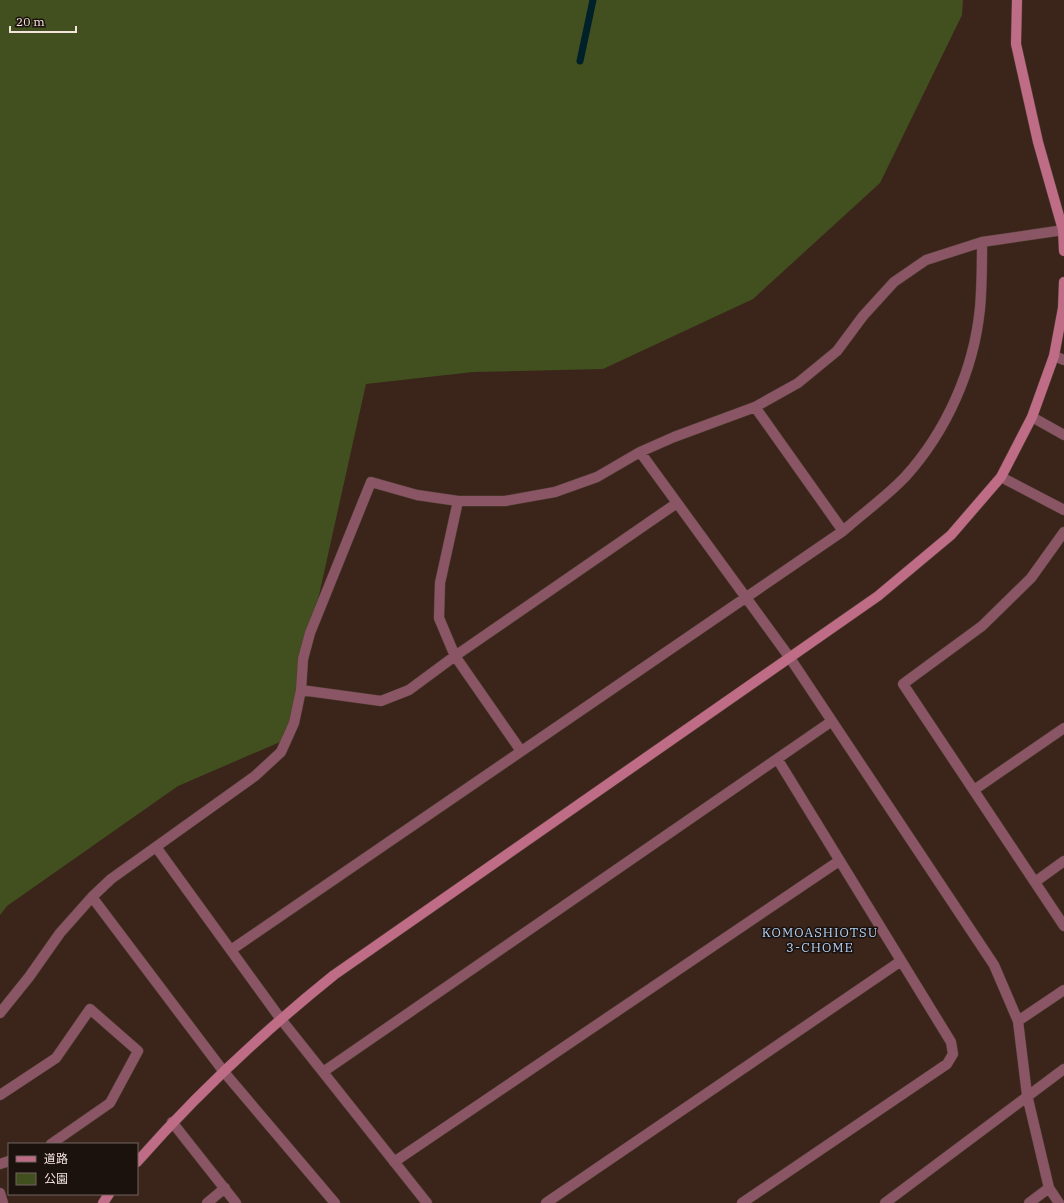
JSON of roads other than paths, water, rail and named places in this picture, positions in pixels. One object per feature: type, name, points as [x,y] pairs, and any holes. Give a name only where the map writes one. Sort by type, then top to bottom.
[{"type":"street","points":[[1017,0],[1016,44],[1038,142],[1064,230],[1064,251]]},
{"type":"street","points":[[0,1013],[29,977],[60,933],[92,897],[112,879],[255,776],[281,752],[294,723],[301,690],[303,659],[310,633],[371,482],[416,495],[458,501],[505,501],[555,492],[597,477],[640,452],[674,437],[755,407],[798,383],[837,351],[863,316],[894,282],[926,260],[982,242],[1064,230]]},
{"type":"street","points":[[231,950],[843,531],[904,478],[931,443],[956,399],[973,351],[980,309],[982,242]]},
{"type":"street","points":[[138,1161],[172,1122],[280,1018],[334,975],[878,596],[950,535],[1001,477],[1032,417],[1059,358],[1064,282]]},
{"type":"street","points":[[755,407],[843,531]]},
{"type":"street","points":[[1032,417],[1064,435]]},
{"type":"street","points":[[640,452],[790,658],[994,965],[1018,1021],[1027,1095],[1049,1188],[1059,1203]]},
{"type":"street","points":[[1001,477],[1064,510]]},
{"type":"street","points":[[458,501],[440,583],[439,618],[455,656],[521,751]]},
{"type":"street","points":[[301,690],[381,701],[409,690],[455,656],[677,504]]},
{"type":"street","points":[[1064,532],[1031,578],[982,626],[903,684],[1064,926]]},
{"type":"street","points":[[323,1072],[778,760],[832,721]]},
{"type":"street","points":[[974,790],[1064,728]]},
{"type":"street","points":[[742,1203],[947,1064],[953,1054],[951,1042],[778,760]]},
{"type":"street","points":[[156,847],[280,1018],[427,1203]]},
{"type":"street","points":[[394,1162],[840,860]]},
{"type":"street","points":[[1035,882],[1064,861]]},
{"type":"street","points":[[92,897],[224,1072],[335,1203]]},
{"type":"street","points":[[546,1203],[902,961]]},
{"type":"street","points":[[1018,1021],[1064,990]]},
{"type":"street","points":[[0,1095],[56,1058],[90,1010],[138,1051],[110,1104],[52,1143]]},
{"type":"street","points":[[885,1203],[1064,1068]]},
{"type":"street","points":[[172,1122],[236,1203]]},
{"type":"street","points":[[207,1203],[225,1188]]},
{"type":"street","points":[[1029,1203],[1049,1188]]},
{"type":"street","points":[[0,1193],[3,1203]]},
{"type":"waterway","points":[[580,61],[593,0]]},
{"type":"district","name":"KOMOASHIOTSU 3-CHOME","points":[[820,940]]}]
